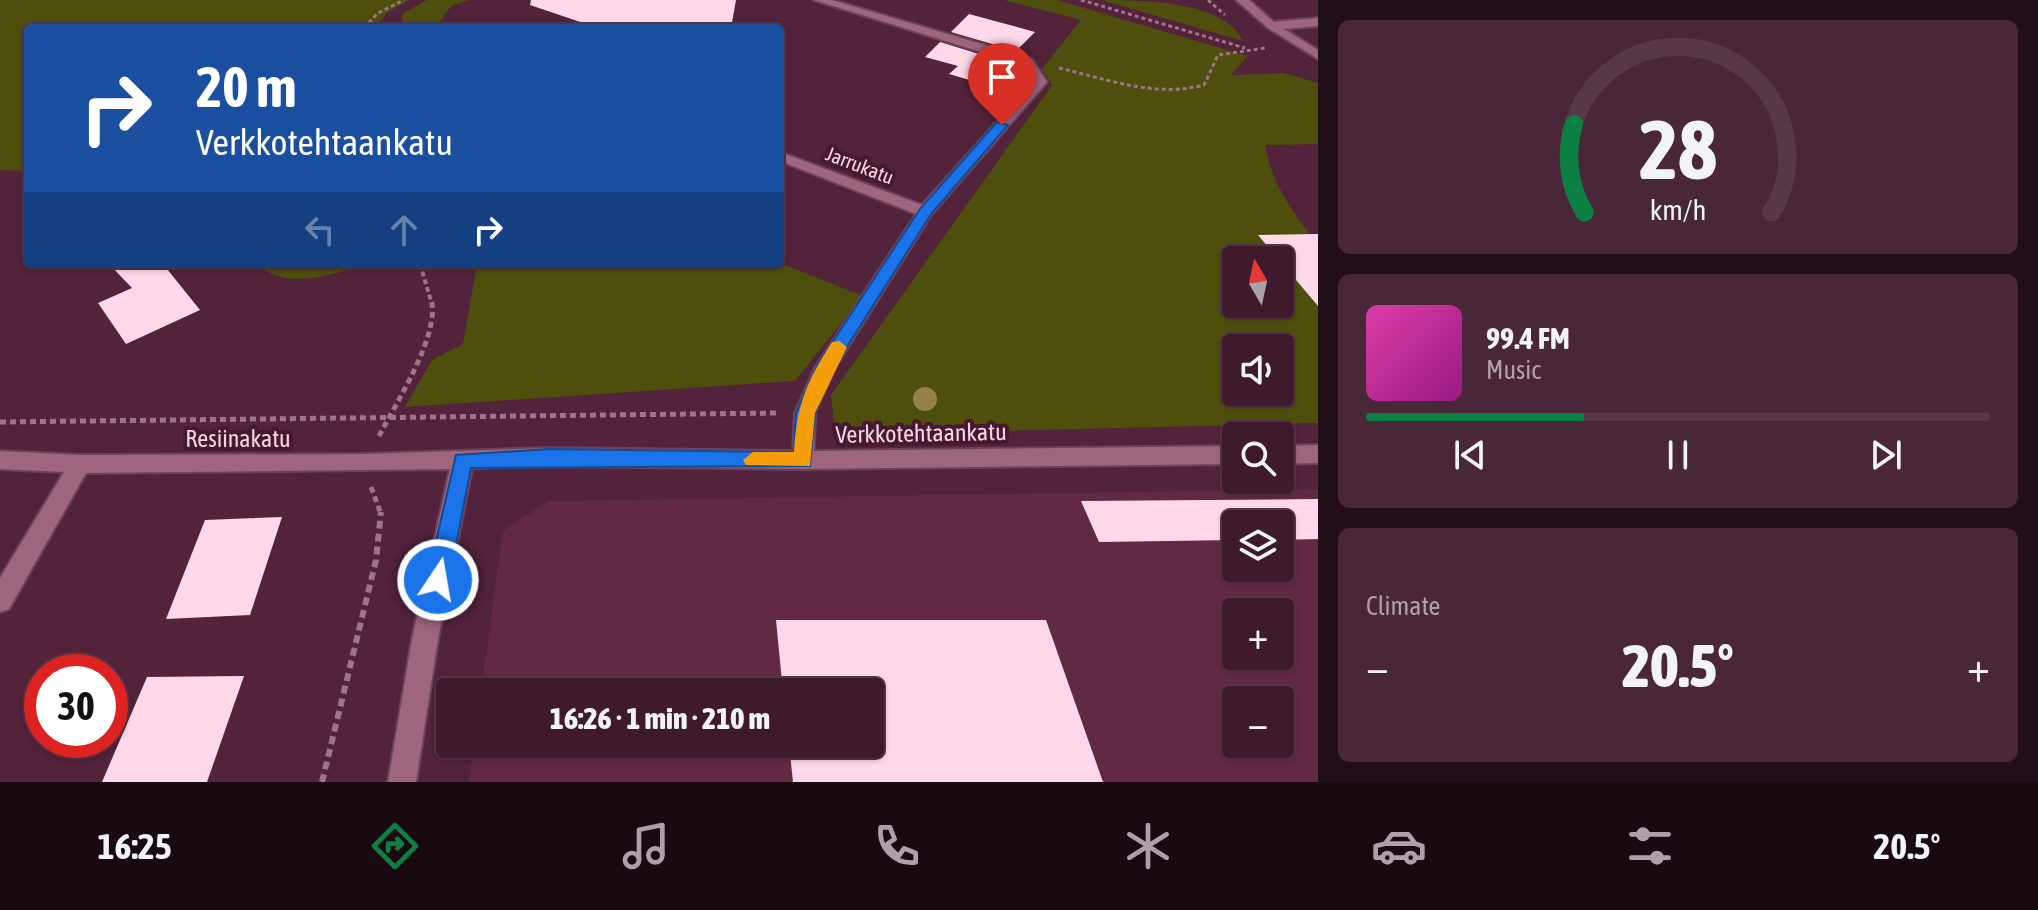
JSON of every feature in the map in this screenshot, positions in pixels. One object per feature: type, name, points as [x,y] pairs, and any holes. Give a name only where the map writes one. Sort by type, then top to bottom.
[{"type":"street","points":[[803,460],[805,413],[825,368],[925,212],[1040,82],[1031,64],[820,0]]},
{"type":"street","points":[[1242,0],[1272,26],[1318,55]]},
{"type":"street","points":[[1272,26],[1318,22]]},
{"type":"street","name":"Jarrukatu","points":[[784,158],[925,212]]},
{"type":"street","name":"Resiinakatu","points":[[4,454],[80,464],[463,460]]},
{"type":"street","points":[[1294,455],[1318,454]]},
{"type":"street","name":"Verkkotehtaankatu","points":[[463,460],[549,457],[803,460],[1222,455]]},
{"type":"street","points":[[402,782],[425,639],[463,460]]},
{"type":"street","points":[[0,601],[80,464]]},
{"type":"path","points":[[368,24],[378,13],[404,0]]},
{"type":"path","points":[[1081,0],[1249,49]]},
{"type":"path","points":[[1031,64],[1186,91],[1204,85],[1214,57],[1266,48]]},
{"type":"path","points":[[322,782],[376,560],[382,515],[361,463],[418,360],[435,313],[421,268]]},
{"type":"path","points":[[0,422],[805,413]]},
{"type":"shaded area","points":[[0,0],[409,0],[388,12],[378,24],[24,24],[24,171],[0,170]]},
{"type":"shaded area","points":[[427,0],[470,0],[451,6],[438,24],[403,24],[402,14]]},
{"type":"shaded area","points":[[1004,0],[1057,0],[1248,56],[1231,75],[1284,73],[1318,83],[1318,144],[1265,145],[1276,182],[1310,235],[1294,248],[1222,246],[1222,318],[1294,318],[1294,278],[1318,306],[1318,423],[1222,422],[1222,425],[835,435],[831,395],[1052,85],[1042,69],[1081,20]]},
{"type":"shaded area","points":[[1101,0],[1158,2],[1200,10],[1233,27],[1243,41]]},
{"type":"shaded area","points":[[784,265],[863,296],[795,381],[405,407],[432,360],[463,344],[476,268],[784,268]]},
{"type":"shaded area","points":[[262,268],[355,268],[297,279],[269,273]]},
{"type":"shaded area","points":[[1294,489],[1318,489],[1318,782],[469,782],[472,758],[884,758],[884,678],[483,678],[503,531],[548,501],[1222,490],[1222,494],[1294,494]]},
{"type":"building","points":[[531,0],[736,0],[732,24],[586,24],[530,5]]},
{"type":"building","points":[[969,14],[1035,32],[1016,51],[951,32]]},
{"type":"building","points":[[940,42],[1005,62],[983,84],[949,74],[958,66],[925,57]]},
{"type":"building","points":[[1318,234],[1318,306],[1294,278],[1294,246],[1267,246],[1258,235]]},
{"type":"building","points":[[113,268],[166,268],[200,310],[126,344],[98,303],[132,288]]},
{"type":"building","points":[[1318,499],[1318,539],[1294,540],[1294,510],[1222,510],[1222,540],[1099,542],[1081,501]]},
{"type":"building","points":[[282,517],[250,615],[166,619],[205,520]]},
{"type":"building","points":[[776,620],[1046,620],[1103,782],[793,782],[790,758],[884,758],[884,678],[782,678]]},
{"type":"building","points":[[244,676],[207,782],[102,782],[112,758],[128,758],[128,721],[147,677]]},
{"type":"slow traffic","points":[[753,460],[803,460],[805,413],[825,368],[839,347]]},
{"type":"route","points":[[438,580],[463,460],[549,457],[803,460],[805,413],[825,368],[925,212],[1002,125]]}]
